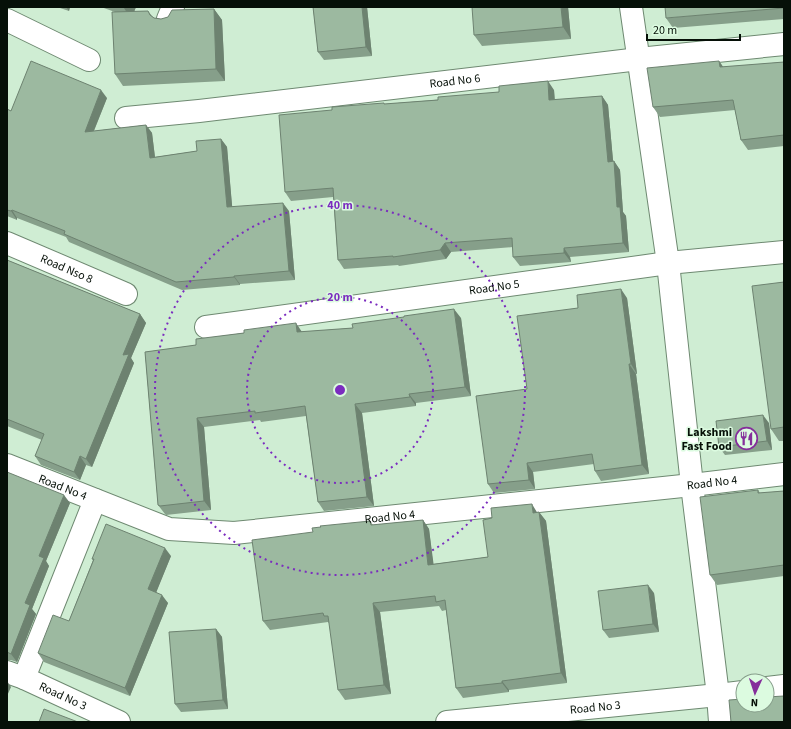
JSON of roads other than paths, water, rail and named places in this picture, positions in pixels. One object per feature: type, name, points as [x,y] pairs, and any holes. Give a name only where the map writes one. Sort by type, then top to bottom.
[{"type":"street","points":[[631,7],[668,263],[720,722]]},
{"type":"street","points":[[7,20],[89,60]]},
{"type":"street","name":"Road No 6","points":[[126,118],[199,111],[639,59],[784,44]]},
{"type":"street","name":"Road Nso 8","points":[[7,243],[126,294]]},
{"type":"street","name":"Road No 5","points":[[206,327],[668,263],[784,252]]},
{"type":"street","name":"Road No 4","points":[[7,464],[169,529],[234,533],[784,474]]},
{"type":"street","points":[[15,675],[95,500]]},
{"type":"street","name":"Road No 3","points":[[15,675],[119,722]]},
{"type":"street","name":"Road No 3","points":[[447,722],[735,693]]},
{"type":"place","name":"Lakshmi Fast Food","points":[[747,439]]}]
